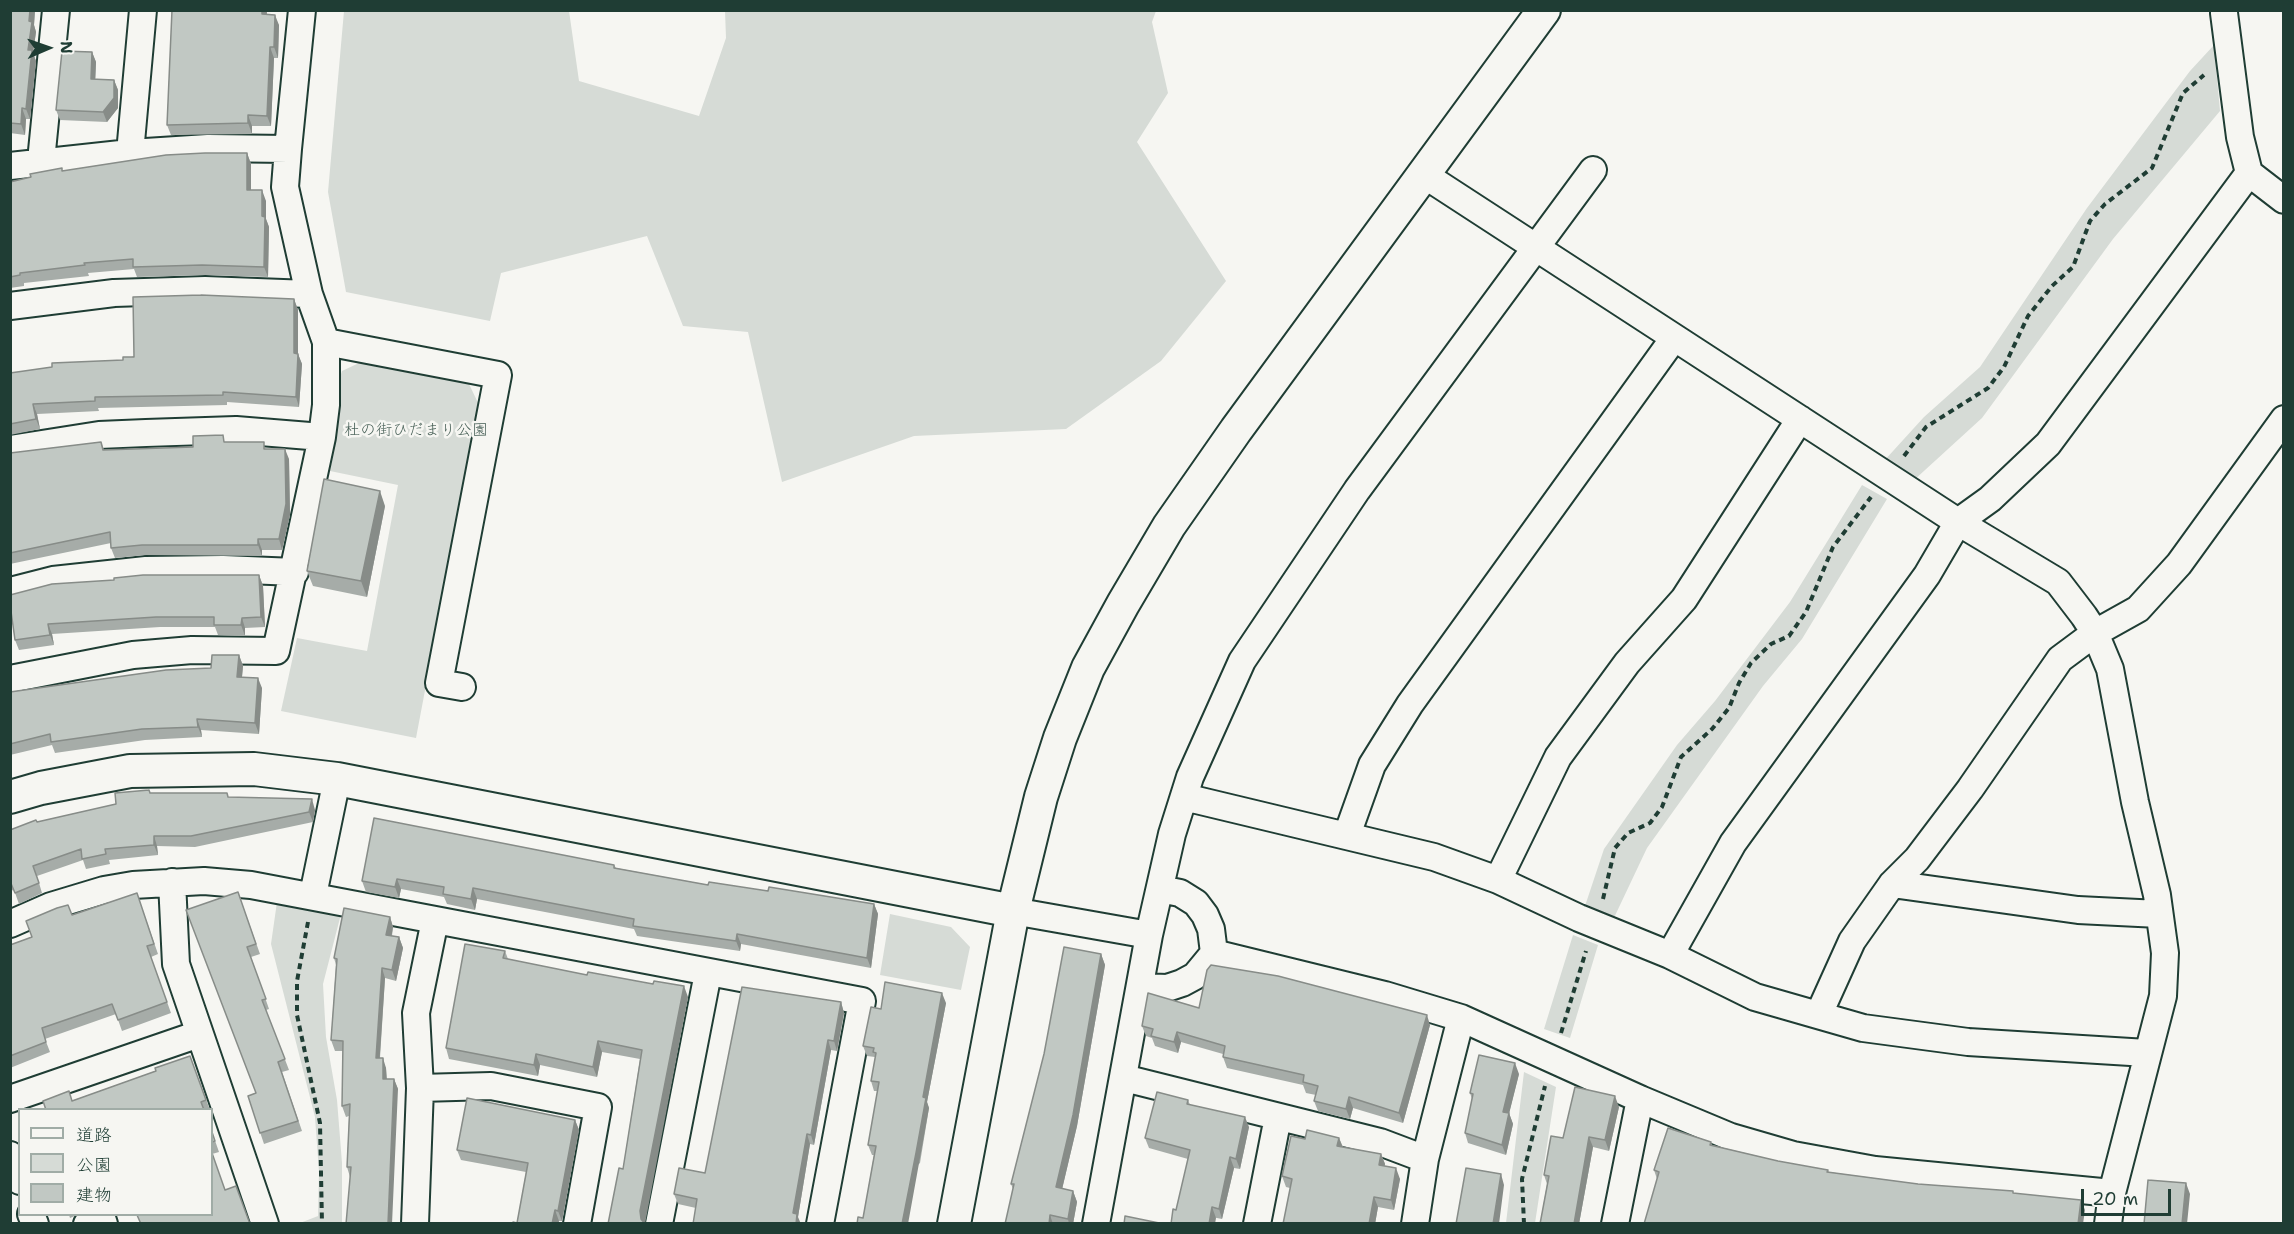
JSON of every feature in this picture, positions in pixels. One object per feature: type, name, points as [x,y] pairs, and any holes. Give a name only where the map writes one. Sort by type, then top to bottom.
[{"type":"street","points":[[41,161],[56,10]]},
{"type":"street","points":[[130,153],[143,10]]},
{"type":"street","points":[[10,679],[133,655],[192,650],[276,651],[295,572],[322,437],[326,405],[326,342],[309,294],[285,187],[302,10]]},
{"type":"street","points":[[954,1224],[1013,911],[1041,797],[1060,738],[1088,668],[1175,517],[1544,10]]},
{"type":"street","points":[[2224,13],[2240,137],[2249,173],[2283,200]]},
{"type":"street","points":[[10,166],[41,161],[208,148],[288,149]]},
{"type":"street","points":[[1096,1224],[1149,935],[1172,834],[1184,797],[1242,661],[1357,490],[1593,170]]},
{"type":"street","points":[[1670,955],[1732,843],[1921,585],[1958,522],[1990,499],[2048,444],[2249,173]]},
{"type":"street","points":[[1423,174],[1958,522],[2058,582],[2095,633],[2110,669],[2165,953],[2163,996],[2112,1193],[2108,1224]]},
{"type":"street","points":[[10,306],[114,293],[205,290],[309,294]]},
{"type":"street","points":[[1347,835],[1372,765],[1410,704],[1674,338]]},
{"type":"street","points":[[326,342],[498,375],[439,683],[462,687]]},
{"type":"street","points":[[1498,880],[1558,757],[1627,663],[1684,599],[1800,419]]},
{"type":"street","points":[[1819,1014],[1852,941],[1892,884],[1917,859],[1970,789],[2060,659],[2095,633],[2138,609],[2179,564],[2283,419]]},
{"type":"street","points":[[10,449],[99,435],[236,430],[322,437]]},
{"type":"street","points":[[10,591],[53,580],[146,570],[223,569],[295,572]]},
{"type":"street","points":[[10,797],[41,788],[130,771],[254,769],[337,779],[1013,911],[1149,935]]},
{"type":"street","points":[[313,895],[337,779]]},
{"type":"street","points":[[1184,797],[1434,857],[1498,880],[1594,924],[1670,955],[1755,998],[1863,1028],[1968,1042],[2147,1053]]},
{"type":"street","points":[[10,924],[51,906],[104,890],[172,882],[204,881],[313,895],[862,1001],[820,1224]]},
{"type":"street","points":[[172,882],[176,964],[266,1224]]},
{"type":"street","points":[[1892,884],[2078,910],[2159,914]]},
{"type":"street","points":[[1140,987],[1167,988],[1182,983],[1195,976],[1214,952],[1211,929],[1196,903],[1180,893],[1160,888]]},
{"type":"street","points":[[416,1224],[420,1088],[416,1013],[435,920]]},
{"type":"street","points":[[1214,952],[1385,995],[1461,1018],[1553,1058],[1640,1100],[1731,1137],[1825,1163],[1933,1177],[2112,1193]]},
{"type":"street","points":[[659,1224],[708,973]]},
{"type":"street","points":[[1415,1224],[1425,1159],[1461,1018]]},
{"type":"street","points":[[10,1099],[199,1034]]},
{"type":"street","points":[[1124,1078],[1380,1142],[1425,1159]]},
{"type":"street","points":[[420,1088],[491,1086],[598,1107],[577,1224]]},
{"type":"street","points":[[1615,1224],[1640,1100]]},
{"type":"street","points":[[1257,1224],[1278,1117]]},
{"type":"street","points":[[87,1224],[102,1218],[104,1224]]},
{"type":"path","points":[[1524,1224],[1522,1179],[1553,1058],[1607,888],[1615,848],[1628,833],[1650,823],[1662,807],[1673,784],[1681,757],[1712,729],[1729,708],[1739,682],[1751,663],[1770,644],[1789,636],[1806,612],[1833,547],[1926,427],[1988,388],[2004,366],[2028,316],[2052,286],[2073,267],[2090,221],[2105,204],[2152,168],[2183,93],[2229,53]]},
{"type":"path","points":[[313,895],[297,981],[297,1015],[320,1123],[322,1224]]},
{"type":"green space","points":[[344,11],[569,11],[579,81],[699,116],[726,38],[725,11],[1156,11],[1152,22],[1168,93],[1137,142],[1226,281],[1161,361],[1066,429],[914,436],[782,482],[748,332],[683,326],[647,236],[501,273],[490,321],[346,292],[328,192]]},
{"type":"green space","points":[[2214,45],[2220,111],[2113,239],[1982,418],[1913,481],[1883,462],[1924,417],[1980,367],[2087,208],[2190,71]]},
{"type":"green space","name":"杜の街ひだまり公園","points":[[359,363],[469,384],[479,405],[416,738],[281,711],[297,638],[367,651],[398,485],[330,471],[339,414],[338,383],[342,371]]},
{"type":"green space","points":[[1862,485],[1887,499],[1802,639],[1763,686],[1647,848],[1612,922],[1583,912],[1604,849],[1677,745],[1715,701],[1790,602]]},
{"type":"green space","points":[[277,902],[341,914],[323,984],[326,1037],[337,1100],[342,1163],[342,1223],[300,1223],[318,1216],[319,1172],[315,1117],[271,944]]},
{"type":"green space","points":[[890,914],[951,927],[970,947],[961,990],[880,975]]},
{"type":"green space","points":[[1573,935],[1598,945],[1570,1038],[1544,1029]]},
{"type":"green space","points":[[1524,1072],[1556,1087],[1535,1223],[1506,1223]]},
{"type":"building","points":[[10,10],[30,10],[29,21],[32,22],[28,50],[32,50],[26,109],[22,108],[21,124],[10,123]]},
{"type":"building","points":[[172,10],[262,10],[262,14],[275,15],[274,47],[270,47],[267,116],[248,115],[248,123],[167,125]]},
{"type":"building","points":[[62,51],[92,52],[91,79],[114,80],[114,98],[103,112],[56,110]]},
{"type":"building","points":[[247,153],[247,190],[262,190],[262,216],[265,217],[264,267],[202,265],[133,267],[133,259],[84,263],[85,265],[20,273],[20,275],[10,277],[10,182],[31,177],[30,174],[62,168],[62,171],[166,155]]},
{"type":"building","points":[[201,295],[294,299],[294,353],[298,354],[296,397],[223,392],[223,395],[95,397],[95,401],[33,404],[36,419],[10,424],[10,373],[52,367],[52,363],[123,360],[123,357],[134,357],[133,297]]},
{"type":"building","points":[[223,435],[224,442],[264,442],[264,449],[285,449],[286,504],[279,539],[258,539],[258,545],[142,545],[111,548],[110,532],[10,553],[10,453],[101,442],[103,450],[193,447],[193,436]]},
{"type":"building","points":[[324,479],[380,491],[361,581],[307,571]]},
{"type":"building","points":[[143,575],[259,575],[261,617],[242,618],[241,625],[214,625],[214,617],[156,617],[48,624],[50,635],[15,640],[10,595],[52,584],[114,580],[114,578]]},
{"type":"building","points":[[212,655],[239,655],[237,677],[258,678],[255,723],[197,719],[198,727],[142,729],[51,742],[50,734],[10,744],[10,692],[166,670],[211,668]]},
{"type":"building","points":[[149,790],[150,793],[227,793],[228,797],[312,799],[309,812],[191,836],[154,836],[154,845],[105,849],[106,854],[82,859],[81,849],[33,866],[39,883],[15,893],[10,881],[10,830],[36,820],[37,822],[116,804],[115,793]]},
{"type":"building","points":[[374,818],[614,865],[614,868],[708,885],[709,882],[768,891],[769,887],[874,904],[867,958],[737,934],[736,941],[633,926],[634,919],[473,888],[471,899],[443,894],[444,887],[397,879],[395,887],[362,881]]},
{"type":"building","points":[[238,892],[256,944],[247,947],[266,999],[262,1000],[285,1059],[278,1062],[298,1121],[260,1133],[248,1096],[256,1093],[186,910]]},
{"type":"building","points":[[137,893],[154,944],[147,946],[167,1002],[118,1020],[112,1004],[42,1028],[46,1042],[10,1056],[10,945],[32,937],[26,921],[68,905],[72,915]]},
{"type":"building","points":[[344,908],[390,917],[386,935],[399,937],[392,970],[382,968],[376,1058],[383,1058],[383,1079],[394,1079],[388,1224],[346,1224],[351,1167],[347,1167],[350,1104],[342,1106],[343,1041],[331,1040],[337,959],[334,958]]},
{"type":"building","points":[[465,944],[505,951],[503,958],[587,975],[588,972],[653,984],[654,981],[684,986],[640,1211],[641,1219],[645,1224],[608,1224],[619,1168],[623,1169],[642,1050],[598,1041],[593,1067],[536,1054],[534,1065],[446,1048]]},
{"type":"building","points":[[1064,947],[1101,954],[1073,1115],[1056,1187],[1073,1191],[1068,1219],[1050,1215],[1049,1224],[1005,1224],[1014,1184],[1011,1184],[1044,1054]]},
{"type":"building","points":[[1211,965],[1278,976],[1427,1015],[1399,1113],[1349,1097],[1346,1109],[1314,1101],[1318,1086],[1303,1082],[1304,1075],[1223,1057],[1225,1046],[1177,1032],[1174,1042],[1151,1036],[1153,1029],[1142,1026],[1148,993],[1199,1008],[1207,970]]},
{"type":"building","points":[[885,982],[942,993],[923,1097],[926,1098],[902,1224],[857,1224],[858,1217],[863,1218],[876,1146],[868,1145],[879,1082],[871,1081],[876,1053],[873,1052],[874,1048],[863,1046],[871,1007],[881,1009]]},
{"type":"building","points":[[742,987],[841,1002],[834,1041],[828,1040],[811,1135],[807,1134],[793,1213],[797,1214],[796,1224],[693,1224],[697,1199],[674,1194],[679,1168],[705,1173]]},
{"type":"building","points":[[1479,1055],[1515,1063],[1503,1112],[1509,1113],[1502,1145],[1465,1133],[1473,1094],[1470,1093]]},
{"type":"building","points":[[190,1056],[206,1100],[201,1102],[203,1108],[45,1108],[43,1101],[69,1091],[72,1101],[156,1071],[155,1068]]},
{"type":"building","points":[[1575,1087],[1615,1096],[1605,1140],[1589,1137],[1574,1224],[1540,1224],[1549,1176],[1544,1175],[1551,1136],[1563,1138]]},
{"type":"building","points":[[1157,1092],[1188,1100],[1187,1104],[1245,1117],[1236,1159],[1230,1157],[1219,1209],[1212,1207],[1209,1224],[1171,1224],[1190,1150],[1145,1138]]},
{"type":"building","points":[[467,1098],[575,1120],[558,1211],[555,1210],[552,1224],[512,1224],[517,1223],[528,1163],[457,1150]]},
{"type":"building","points":[[1668,1128],[1711,1142],[1710,1145],[1828,1170],[1827,1172],[1918,1184],[2013,1191],[2013,1193],[2081,1200],[2078,1224],[1644,1224],[1659,1172],[1654,1170]]},
{"type":"building","points":[[1307,1130],[1339,1138],[1337,1146],[1381,1154],[1379,1165],[1396,1168],[1391,1200],[1374,1197],[1369,1224],[1283,1224],[1292,1179],[1282,1176],[1291,1136],[1305,1139]]},
{"type":"building","points":[[213,1156],[225,1190],[236,1186],[250,1224],[141,1224],[137,1216],[213,1216]]},
{"type":"building","points":[[1466,1168],[1501,1174],[1493,1224],[1456,1224]]},
{"type":"building","points":[[2148,1180],[2186,1183],[2182,1224],[2144,1224]]},
{"type":"building","points":[[1125,1216],[1164,1224],[1124,1224]]}]
